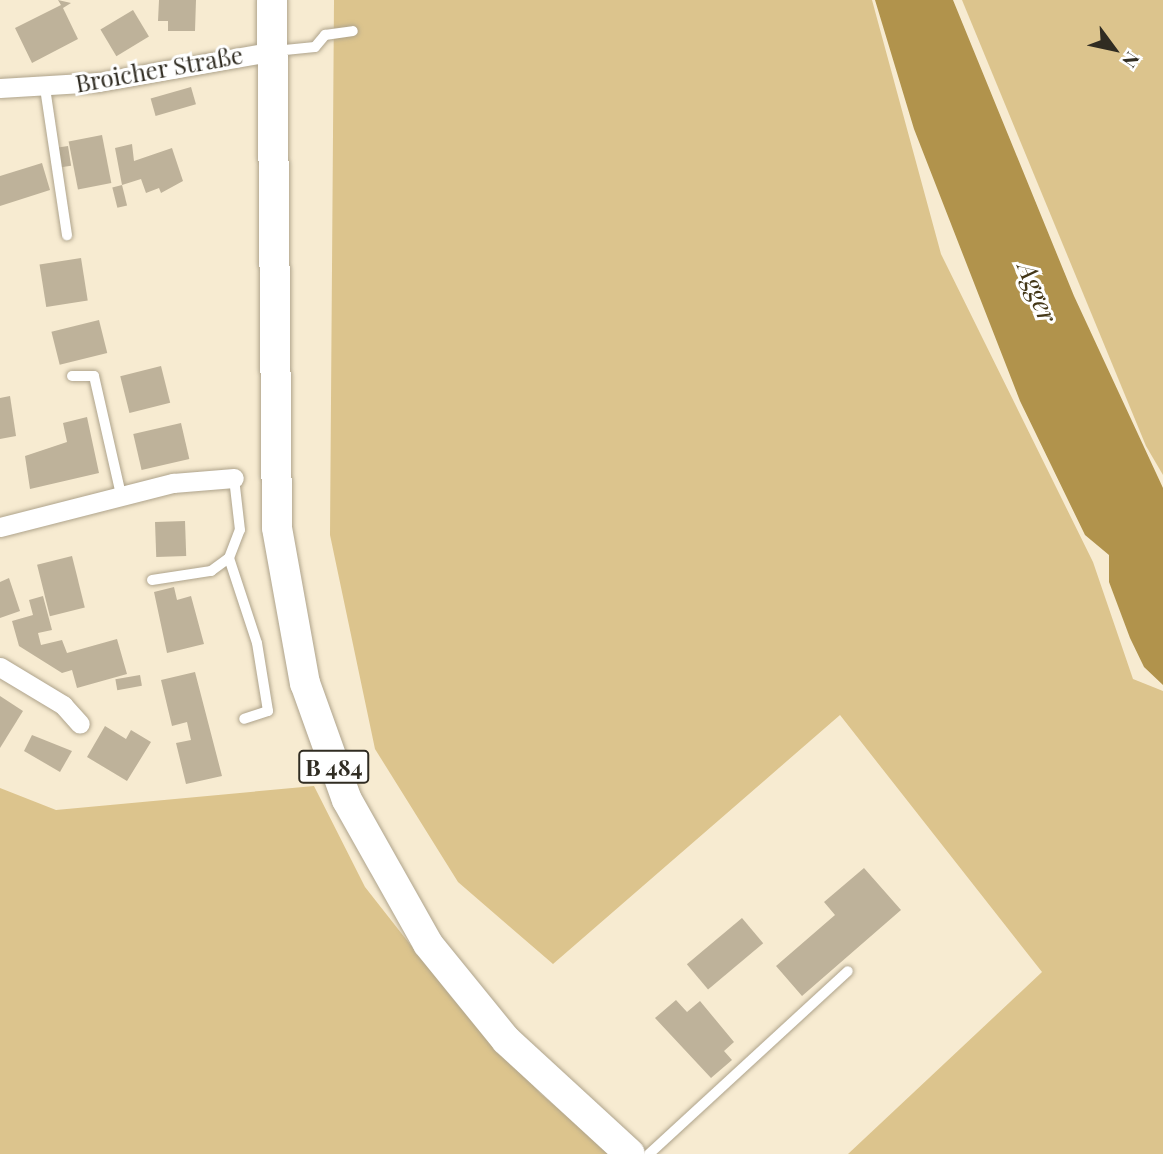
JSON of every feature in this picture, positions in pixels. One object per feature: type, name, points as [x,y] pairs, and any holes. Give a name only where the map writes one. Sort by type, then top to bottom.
[{"type":"main road","name":"B 484","points":[[272,0],[277,528],[286,600],[318,725],[377,862],[428,944],[515,1049],[630,1154]]},
{"type":"street","name":"Broicher Straße","points":[[0,88],[45,88],[274,51]]},
{"type":"street","points":[[2,521],[194,479],[234,478]]},
{"type":"street","points":[[0,667],[63,705],[80,724]]},
{"type":"lane","points":[[274,51],[315,47],[325,34],[353,31]]},
{"type":"lane","name":"Broicher Straße","points":[[45,88],[67,234]]},
{"type":"lane","points":[[72,376],[94,376],[121,495]]},
{"type":"lane","points":[[152,580],[211,571],[229,558],[240,530],[234,478]]},
{"type":"lane","points":[[229,558],[257,643],[268,711],[244,719]]},
{"type":"lane","points":[[649,1154],[848,971]]},
{"type":"shaded area","points":[[334,0],[872,0],[941,254],[1093,562],[1133,679],[1163,691],[1163,1154],[848,1154],[1042,972],[840,715],[553,964],[458,882],[375,749],[330,535]]},
{"type":"shaded area","points":[[962,0],[1163,0],[1163,475],[1146,446]]},
{"type":"shaded area","points":[[314,786],[365,887],[453,999],[541,1094],[611,1154],[0,1154],[0,788],[56,810]]},
{"type":"water","name":"Agger","points":[[875,0],[953,0],[1074,296],[1163,488],[1163,685],[1144,667],[1130,638],[1109,582],[1109,555],[1085,535],[1020,401],[914,129]]},
{"type":"building","points":[[58,0],[71,3],[63,8],[78,39],[32,63],[15,28],[61,5]]},
{"type":"building","points":[[159,0],[196,0],[195,31],[168,31],[168,21],[158,21]]},
{"type":"building","points":[[133,10],[149,37],[116,56],[100,30]]},
{"type":"building","points":[[191,87],[196,104],[156,116],[151,99]]},
{"type":"building","points":[[102,135],[111,183],[78,190],[69,141]]},
{"type":"building","points":[[132,144],[134,161],[172,148],[183,181],[161,193],[159,188],[146,193],[141,179],[122,185],[115,148]]},
{"type":"building","points":[[68,146],[71,166],[61,167],[58,148]]},
{"type":"building","points":[[42,163],[50,190],[0,206],[0,176]]},
{"type":"building","points":[[122,185],[127,205],[117,208],[112,187]]},
{"type":"building","points":[[81,258],[88,300],[46,307],[40,265]]},
{"type":"building","points":[[99,320],[107,353],[60,365],[51,332]]},
{"type":"building","points":[[161,366],[170,403],[129,413],[120,376]]},
{"type":"building","points":[[10,396],[16,436],[0,439],[0,398]]},
{"type":"building","points":[[87,417],[99,473],[30,489],[25,456],[67,442],[63,423]]},
{"type":"building","points":[[181,423],[189,459],[142,470],[133,434]]},
{"type":"building","points":[[185,521],[186,556],[156,557],[155,522]]},
{"type":"building","points":[[72,556],[85,607],[50,616],[37,565]]},
{"type":"building","points":[[9,578],[20,611],[0,618],[0,582]]},
{"type":"building","points":[[174,587],[177,600],[191,596],[204,644],[167,653],[154,592]]},
{"type":"building","points":[[43,596],[52,630],[38,633],[41,645],[62,640],[67,653],[117,639],[127,674],[77,688],[72,670],[62,673],[19,646],[12,621],[33,615],[29,600]]},
{"type":"building","points":[[195,672],[222,776],[186,784],[176,743],[191,740],[187,722],[172,726],[161,680]]},
{"type":"building","points":[[140,675],[142,686],[117,690],[115,679]]},
{"type":"building","points":[[0,696],[23,711],[0,748]]},
{"type":"building","points":[[105,726],[126,739],[131,730],[151,742],[127,781],[87,757]]},
{"type":"building","points":[[32,735],[72,751],[60,772],[24,751]]},
{"type":"building","points":[[864,868],[901,910],[802,996],[776,966],[835,915],[824,902]]},
{"type":"building","points":[[742,918],[763,943],[708,990],[687,964]]},
{"type":"building","points":[[676,1000],[687,1012],[700,1001],[734,1042],[724,1051],[732,1060],[711,1078],[655,1018]]}]
